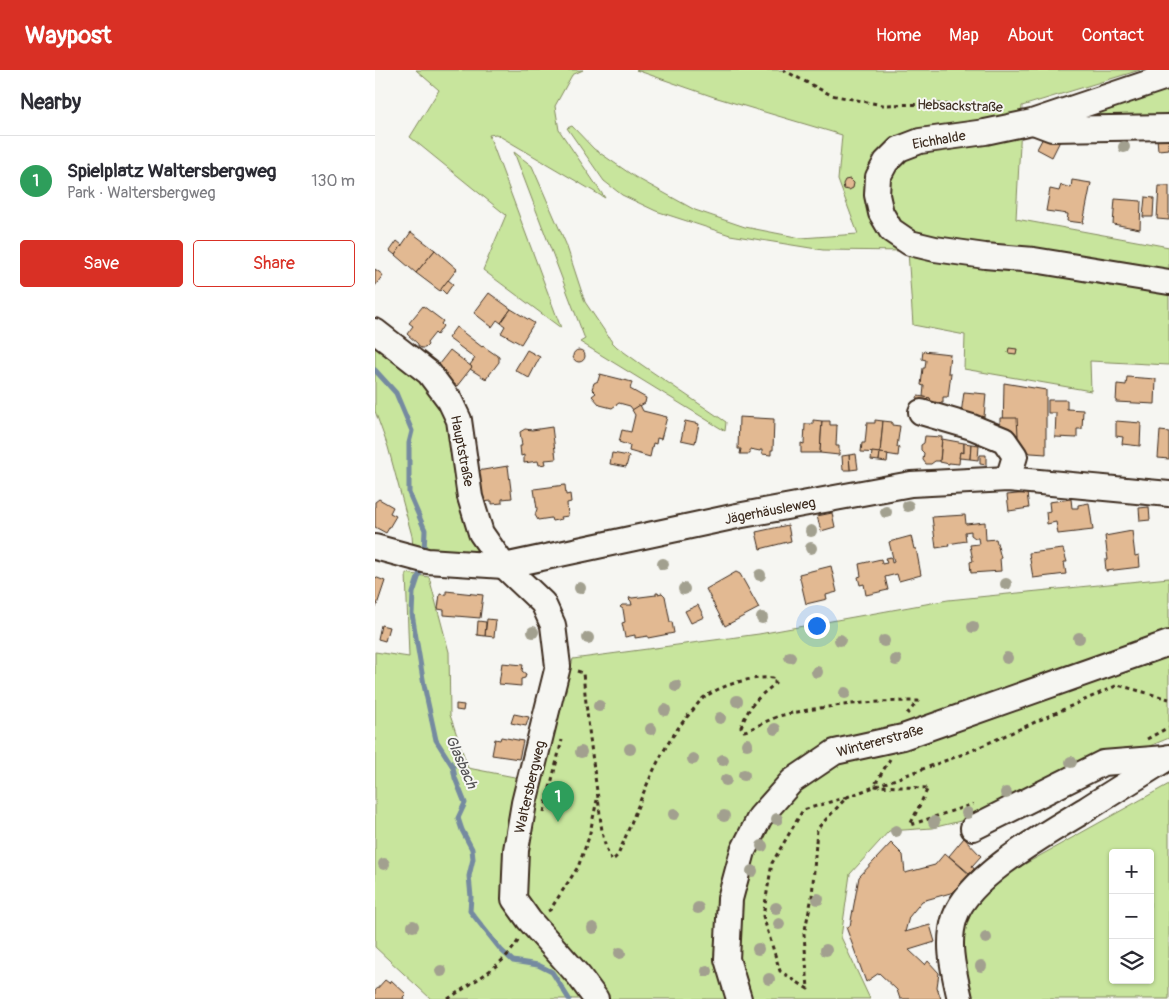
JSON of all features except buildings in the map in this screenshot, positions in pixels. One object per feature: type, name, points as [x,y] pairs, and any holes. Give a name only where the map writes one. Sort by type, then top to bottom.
[{"type":"street","name":"Eichhalde","points":[[1169,76],[1032,122],[985,132],[920,141],[899,149],[886,162],[878,176],[877,195],[881,213],[891,230],[909,243],[985,256],[1033,260],[1169,282]]},
{"type":"street","points":[[1032,122],[1052,129],[1169,127]]},
{"type":"street","name":"Hauptstraße","points":[[375,331],[429,372],[451,401],[459,420],[470,497],[481,533],[504,566]]},
{"type":"street","points":[[921,412],[973,427],[1004,440],[1015,456],[1008,479]]},
{"type":"street","name":"Jägerhäusleweg","points":[[375,547],[427,562],[504,566],[737,516],[911,484],[1008,479],[1169,494]]},
{"type":"street","name":"Waltersbergweg","points":[[504,566],[543,603],[553,625],[558,666],[524,802],[516,850],[514,899],[529,920],[579,976],[596,999]]},
{"type":"street","name":"Wintererstraße","points":[[739,999],[727,959],[730,899],[743,851],[760,816],[792,781],[835,752],[894,738],[1169,643]]},
{"type":"street","points":[[973,828],[1103,762],[1169,758]]},
{"type":"street","points":[[960,999],[951,963],[951,936],[956,916],[967,898],[987,876],[1035,841],[1169,758]]},
{"type":"path","name":"Hebsackstraße","points":[[783,70],[831,95],[883,104],[936,104],[999,108]]},
{"type":"path","points":[[575,680],[577,670],[583,673],[587,720],[598,797],[608,854],[612,861],[618,855],[664,749],[685,718],[705,696],[724,687],[747,680],[765,677],[775,678],[776,680],[775,684],[756,698],[749,708],[741,728],[744,731],[748,731],[762,722],[779,716],[813,709],[888,701],[918,701],[894,738],[874,786]]},
{"type":"path","points":[[847,797],[817,829],[812,897],[804,934],[808,989],[780,971],[763,916],[772,863],[803,810],[847,797],[966,753],[1118,685],[1169,699]]},
{"type":"path","points":[[543,819],[563,736]]},
{"type":"path","points":[[874,786],[929,788],[910,825],[980,802],[973,828]]},
{"type":"path","points":[[529,920],[550,910],[578,867],[589,837],[598,797]]},
{"type":"path","points":[[448,999],[502,961],[513,950]]},
{"type":"green space","points":[[416,70],[583,70],[572,75],[555,106],[559,130],[605,198],[496,134],[489,135],[561,328],[483,270],[506,215],[410,137],[439,90]]},
{"type":"green space","points":[[636,70],[1140,70],[1022,106],[1016,219],[1169,247],[1169,365],[1090,361],[1091,391],[964,369],[965,335],[913,325],[908,251],[823,250],[730,235],[656,211],[622,195],[604,181],[567,128],[572,126],[594,149],[635,177],[695,210],[745,227],[801,238],[858,234],[838,180],[842,135],[714,97]]},
{"type":"green space","points":[[1169,86],[1169,122],[1058,122]]},
{"type":"green space","points":[[514,152],[532,166],[566,244],[585,302],[612,342],[642,365],[726,422],[725,431],[580,342],[585,339]]},
{"type":"green space","points":[[375,334],[449,402],[494,556],[413,547],[412,536],[388,447],[375,411]]},
{"type":"green space","points":[[406,573],[429,577],[449,652],[450,715],[468,768],[540,782],[573,659],[759,634],[948,600],[1169,578],[1169,738],[981,816],[932,828],[889,831],[850,874],[841,937],[870,999],[431,999],[375,947],[375,652],[409,657]]},
{"type":"green space","points":[[1169,784],[1169,999],[968,999],[962,950],[965,926],[977,903],[1007,874]]},
{"type":"waterway","name":"Glasbach","points":[[375,370],[396,393],[412,431],[409,443],[409,493],[425,530],[424,551]]},
{"type":"waterway","name":"Glasbach","points":[[420,572],[413,593],[412,614],[436,740],[453,767],[455,778],[465,803],[458,818],[472,849],[473,859],[469,876],[470,911],[501,950],[513,961],[538,965],[552,972],[569,999]]},
{"type":"place","name":"Spielplatz Waltersbergweg","points":[[558,822]]}]
